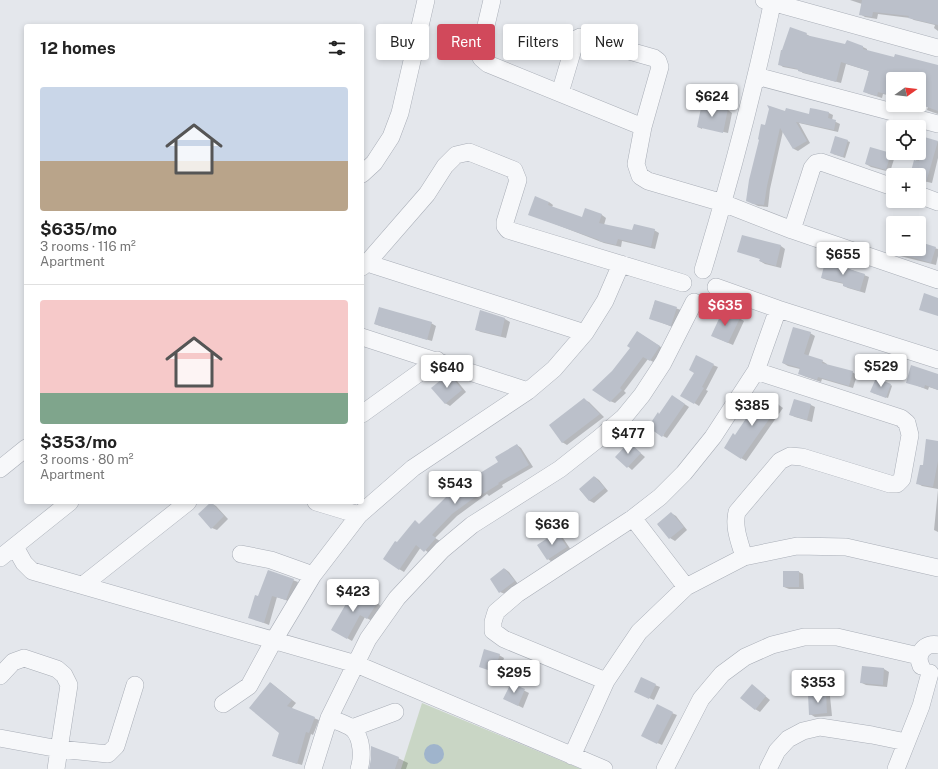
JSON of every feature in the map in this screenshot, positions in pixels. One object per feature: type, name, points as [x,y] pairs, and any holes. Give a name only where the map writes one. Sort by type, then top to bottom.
[{"type":"street","points":[[364,172],[374,163],[387,144],[400,114],[426,0]]},
{"type":"street","points":[[492,0],[480,50],[481,58],[488,64],[643,127]]},
{"type":"street","points":[[703,270],[723,203],[756,76],[770,1],[938,48]]},
{"type":"street","points":[[560,93],[576,39],[580,36],[654,58],[658,61],[660,67],[643,127],[636,164],[640,176],[648,181],[723,203],[792,230],[938,280]]},
{"type":"street","points":[[756,76],[938,124]]},
{"type":"street","points":[[585,333],[364,265],[427,194],[445,166],[456,155],[469,152],[514,170],[518,180],[505,222],[505,226],[508,230],[683,283]]},
{"type":"street","points":[[792,230],[812,168],[816,163],[821,162],[886,185]]},
{"type":"street","points":[[926,198],[938,202]]},
{"type":"street","points":[[223,704],[249,686],[274,640],[313,575],[359,515],[412,468],[528,391],[554,369],[585,333],[606,301],[621,264]]},
{"type":"street","points":[[695,270],[703,270],[712,276],[716,287],[712,296],[705,302],[694,302],[685,294],[683,283],[688,274],[695,270]]},
{"type":"street","points":[[716,287],[778,309],[938,360]]},
{"type":"street","points":[[313,769],[329,718],[368,639],[397,598],[442,550],[472,525],[560,469],[624,417],[642,395],[663,363],[694,302]]},
{"type":"street","points":[[606,681],[504,639],[493,632],[493,622],[496,612],[517,594],[634,518],[660,497],[684,473],[713,437],[756,370],[778,309]]},
{"type":"street","points":[[364,338],[437,360],[528,391]]},
{"type":"street","points":[[364,413],[437,360]]},
{"type":"street","points":[[744,557],[736,527],[735,519],[737,512],[780,462],[790,456],[802,457],[890,484],[897,484],[902,479],[910,435],[907,423],[901,418],[756,370]]},
{"type":"street","points":[[0,469],[24,450]]},
{"type":"street","points":[[0,558],[68,504]]},
{"type":"street","points":[[83,585],[185,504]]},
{"type":"street","points":[[323,504],[359,515]]},
{"type":"street","points":[[634,518],[686,587]]},
{"type":"street","points":[[572,756],[606,681],[639,632],[686,587],[744,557],[797,546],[846,547],[938,568]]},
{"type":"street","points":[[14,547],[24,563],[32,570],[356,664],[604,769]]},
{"type":"street","points":[[241,554],[271,560],[313,575]]},
{"type":"street","points":[[665,769],[701,699],[722,674],[745,657],[772,645],[804,637],[837,637],[919,656]]},
{"type":"street","points":[[896,769],[934,673],[922,668],[920,665],[919,656],[924,647],[929,645],[938,645]]},
{"type":"street","points":[[0,676],[13,662],[24,658],[56,669],[64,675],[69,685],[56,769]]},
{"type":"street","points":[[0,738],[59,749],[108,754],[116,746],[135,685]]},
{"type":"street","points":[[352,728],[395,712]]},
{"type":"street","points":[[329,718],[352,728],[358,736],[361,750],[359,769]]},
{"type":"street","points":[[768,769],[777,751],[788,739],[803,731],[820,727],[906,742]]},
{"type":"green space","points":[[422,703],[581,769],[401,769]]},
{"type":"water","points":[[434,744],[441,747],[444,754],[441,761],[434,764],[427,761],[424,754],[427,747]]},
{"type":"building","points":[[862,0],[938,0],[938,25],[908,18],[909,16],[873,12],[872,17],[859,15]]},
{"type":"building","points":[[790,27],[807,33],[806,35],[845,44],[847,40],[863,46],[863,49],[894,57],[895,54],[938,65],[938,111],[926,107],[926,72],[886,72],[886,94],[878,92],[877,96],[863,92],[869,71],[841,62],[836,82],[798,71],[798,69],[778,65]]},
{"type":"building","points":[[702,103],[728,109],[723,133],[697,127]]},
{"type":"building","points":[[767,105],[785,111],[786,108],[809,114],[810,108],[816,109],[829,112],[828,118],[836,120],[834,130],[796,122],[807,141],[793,149],[780,128],[764,205],[753,204],[746,201],[761,124],[765,125],[769,109]]},
{"type":"building","points":[[835,136],[848,140],[843,157],[830,153]]},
{"type":"building","points":[[926,137],[938,141],[926,183],[926,168],[912,168],[914,160],[926,160]]},
{"type":"building","points":[[870,147],[886,152],[886,160],[889,160],[886,170],[865,164]]},
{"type":"building","points":[[535,196],[549,202],[548,205],[582,217],[585,208],[602,214],[599,223],[632,230],[634,224],[655,229],[651,247],[618,239],[616,245],[599,241],[528,215]]},
{"type":"building","points":[[742,235],[781,245],[776,266],[737,252]]},
{"type":"building","points":[[926,244],[936,247],[931,263],[907,256],[926,256]]},
{"type":"building","points":[[825,262],[842,265],[842,267],[865,274],[860,291],[843,286],[843,283],[821,278]]},
{"type":"building","points":[[924,293],[938,298],[938,316],[919,310]]},
{"type":"building","points":[[655,300],[677,307],[671,326],[649,319]]},
{"type":"building","points":[[379,307],[432,322],[427,340],[374,324]]},
{"type":"building","points":[[480,310],[505,318],[501,336],[475,330]]},
{"type":"building","points":[[723,310],[740,318],[728,343],[711,336]]},
{"type":"building","points":[[793,327],[811,332],[804,354],[823,360],[822,363],[853,371],[849,386],[818,377],[817,380],[798,374],[800,368],[782,363]]},
{"type":"building","points":[[637,331],[660,346],[650,361],[643,357],[620,388],[622,390],[610,402],[592,390],[612,371],[630,348],[627,346]]},
{"type":"building","points":[[696,355],[714,364],[702,387],[704,388],[694,404],[680,396],[694,373],[689,370]]},
{"type":"building","points":[[911,365],[938,374],[938,390],[925,385],[924,388],[906,383]]},
{"type":"building","points":[[447,375],[452,377],[462,390],[445,404],[431,388]]},
{"type":"building","points":[[876,378],[891,384],[886,398],[870,392]]},
{"type":"building","points":[[763,393],[779,405],[741,459],[724,448],[733,433],[735,435]]},
{"type":"building","points":[[672,395],[685,404],[662,437],[648,427]]},
{"type":"building","points":[[584,398],[600,414],[562,443],[549,425]]},
{"type":"building","points":[[794,399],[811,404],[807,420],[789,415]]},
{"type":"building","points":[[926,439],[938,441],[938,461],[933,487],[916,484],[920,465],[923,465]]},
{"type":"building","points":[[629,442],[641,453],[627,468],[615,457]]},
{"type":"building","points":[[517,444],[529,465],[498,483],[499,484],[483,494],[482,492],[452,514],[432,535],[436,538],[424,552],[416,545],[399,570],[383,559],[395,541],[397,542],[415,520],[419,524],[448,495],[467,481],[498,462],[495,457]]},
{"type":"building","points":[[594,476],[605,488],[589,501],[579,489]]},
{"type":"building","points":[[209,504],[213,504],[224,516],[211,529],[198,514]]},
{"type":"building","points":[[671,512],[684,527],[669,539],[657,524]]},
{"type":"building","points":[[557,532],[567,547],[547,560],[537,545]]},
{"type":"building","points":[[504,568],[515,581],[499,593],[490,579]]},
{"type":"building","points":[[268,570],[294,579],[286,600],[272,596],[264,623],[248,618],[255,595],[258,596]]},
{"type":"building","points":[[783,571],[799,571],[799,587],[783,587]]},
{"type":"building","points":[[355,588],[377,603],[367,619],[360,615],[347,639],[331,630]]},
{"type":"building","points":[[484,649],[500,654],[494,672],[479,667]]},
{"type":"building","points":[[862,666],[884,668],[883,685],[860,683]]},
{"type":"building","points":[[641,677],[656,684],[649,699],[634,692]]},
{"type":"building","points":[[270,682],[292,700],[287,706],[315,717],[309,733],[306,732],[297,764],[272,756],[279,733],[249,708]]},
{"type":"building","points":[[511,683],[525,689],[518,706],[503,699]]},
{"type":"building","points":[[752,684],[766,696],[755,710],[740,698]]},
{"type":"building","points":[[826,692],[827,713],[809,715],[808,694]]},
{"type":"building","points":[[657,704],[673,712],[657,744],[641,736]]},
{"type":"building","points":[[371,746],[399,757],[395,769],[369,769]]}]
